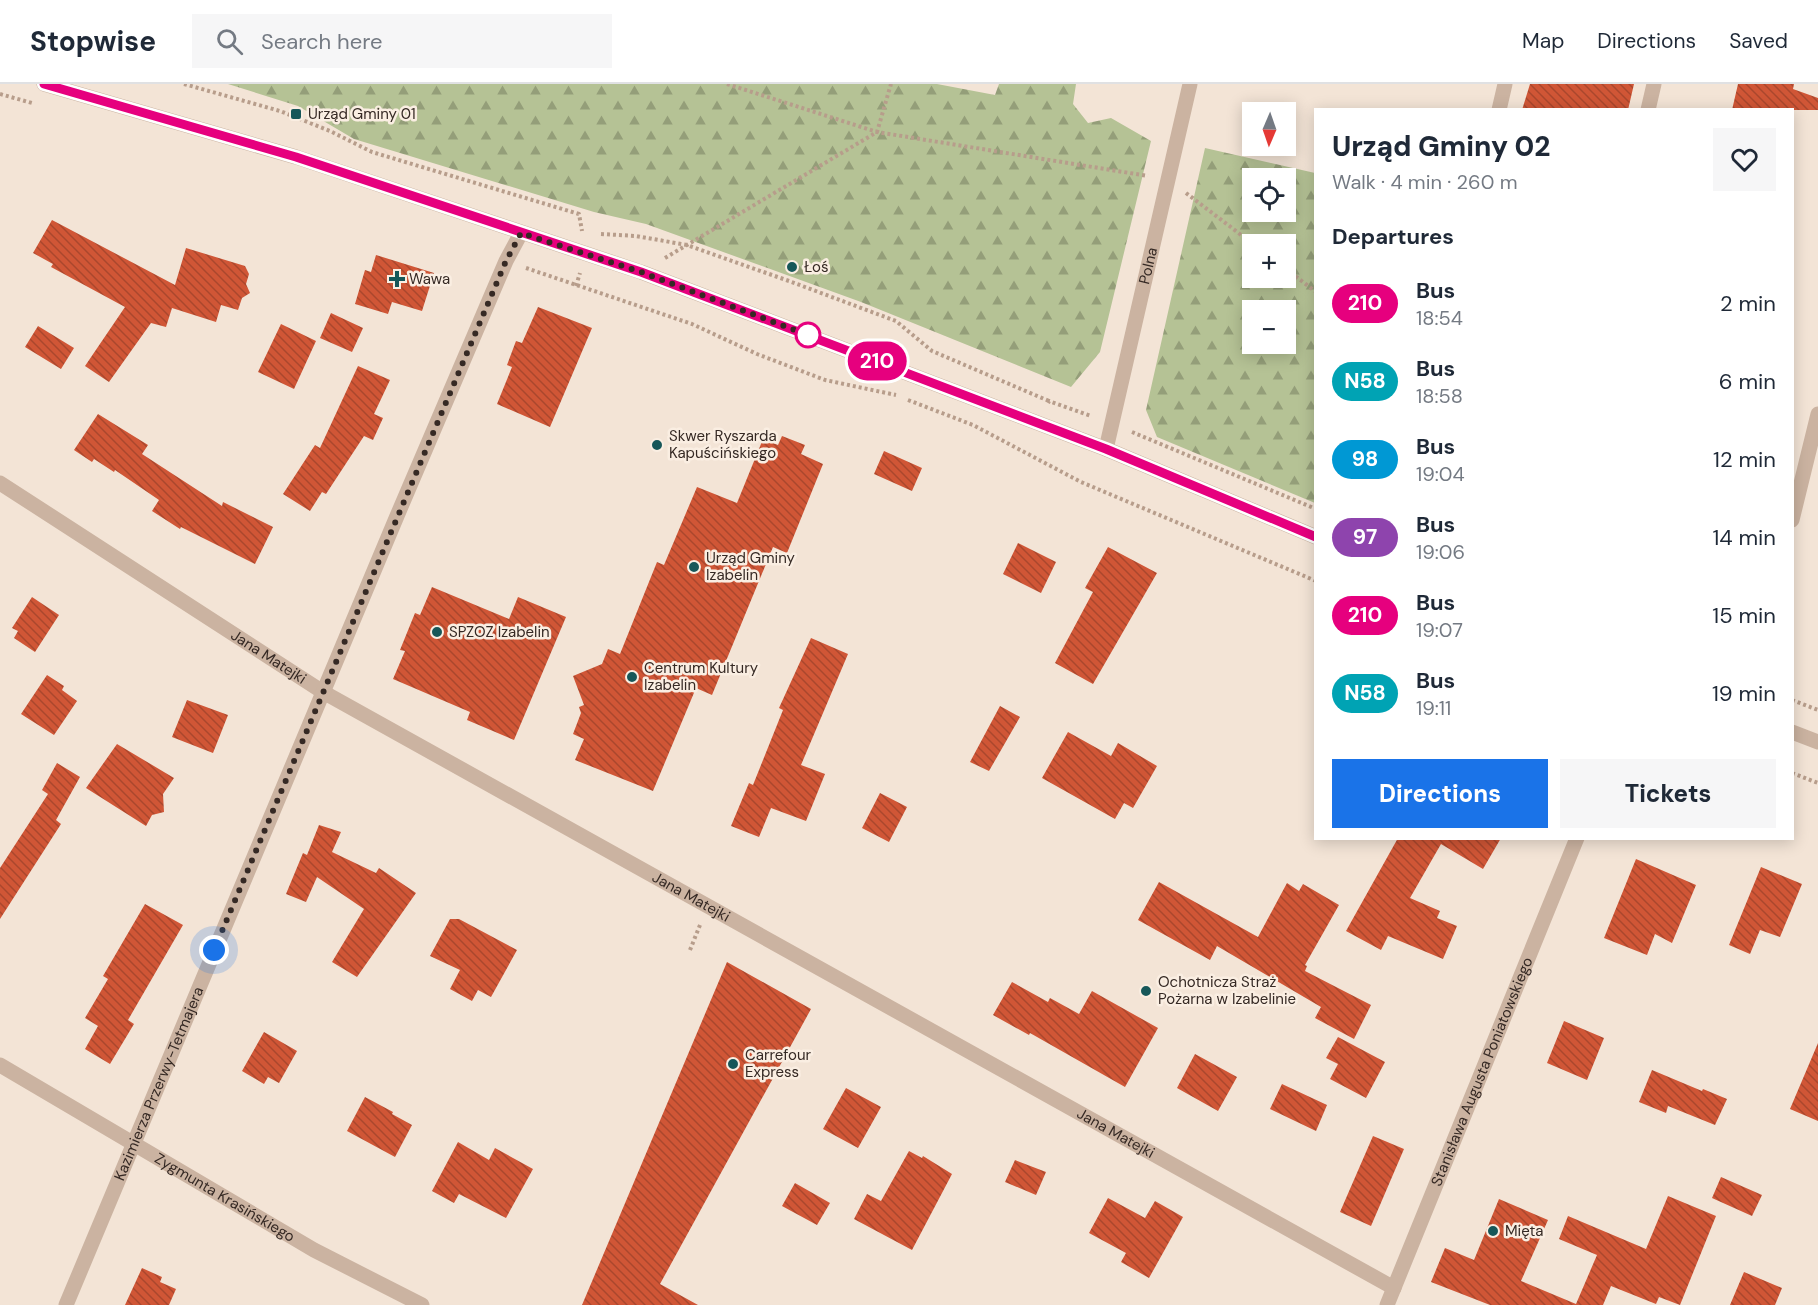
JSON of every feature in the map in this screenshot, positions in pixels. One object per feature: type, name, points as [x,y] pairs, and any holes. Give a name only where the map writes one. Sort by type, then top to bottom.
[{"type":"street","points":[[44,84],[296,157],[641,272],[1106,449],[1314,536]]},
{"type":"street","name":"Polna","points":[[1106,449],[1190,84]]},
{"type":"street","points":[[1499,108],[1505,84]]},
{"type":"street","points":[[1648,108],[1654,84]]},
{"type":"street","name":"Kazimierza Przerwy-Tetmajera","points":[[66,1305],[323,692],[506,261],[521,233]]},
{"type":"street","points":[[1794,512],[1818,414]]},
{"type":"street","name":"Jana Matejki","points":[[0,483],[323,692],[1394,1288]]},
{"type":"street","points":[[1794,733],[1818,742]]},
{"type":"street","name":"Stanisława Augusta Poniatowskiego","points":[[1387,1305],[1576,840]]},
{"type":"street","name":"Zygmunta Krasińskiego","points":[[0,1065],[314,1250],[422,1305]]},
{"type":"path","points":[[184,84],[280,111],[330,131],[372,152],[579,214],[586,254]]},
{"type":"path","points":[[727,84],[877,132],[1167,179],[1242,236]]},
{"type":"path","points":[[641,272],[877,132],[891,84]]},
{"type":"path","points":[[576,286],[586,254],[596,233],[636,236],[687,245],[896,321],[932,351],[1049,401]]},
{"type":"path","points":[[506,261],[692,324],[757,354],[825,380],[893,394],[972,425],[1081,482],[1314,580]]},
{"type":"path","points":[[1296,277],[1314,290]]},
{"type":"path","points":[[1794,701],[1818,710]]},
{"type":"path","points":[[1794,774],[1818,783]]},
{"type":"green space","points":[[228,84],[937,84],[995,95],[999,84],[1076,84],[1073,104],[1088,123],[1111,118],[1151,141],[1100,352],[1071,387],[861,302],[646,224],[594,212],[354,139],[298,106]]},
{"type":"green space","points":[[1205,148],[1293,168],[1242,168],[1242,222],[1296,222],[1296,169],[1314,173],[1314,503],[1157,437],[1146,410]]},
{"type":"building","points":[[1530,84],[1634,84],[1628,108],[1523,108]]},
{"type":"building","points":[[1738,84],[1794,84],[1793,89],[1818,98],[1818,110],[1732,108]]},
{"type":"building","points":[[52,220],[175,285],[186,248],[245,266],[249,274],[246,284],[250,293],[242,298],[238,310],[221,305],[216,322],[172,308],[166,327],[151,323],[109,382],[85,366],[125,307],[51,267],[53,264],[33,253]]},
{"type":"building","points":[[376,255],[434,273],[422,311],[392,302],[388,314],[355,304],[365,270],[371,272]]},
{"type":"building","points":[[538,307],[592,328],[550,427],[497,404],[512,367],[507,365],[516,341],[522,343]]},
{"type":"building","points":[[331,313],[363,328],[352,352],[320,338]]},
{"type":"building","points":[[281,324],[316,341],[294,389],[258,372]]},
{"type":"building","points":[[38,326],[74,348],[61,369],[25,347]]},
{"type":"building","points":[[358,366],[390,380],[374,414],[383,418],[373,440],[364,436],[326,494],[322,492],[310,511],[283,494],[315,445],[320,448]]},
{"type":"building","points":[[98,414],[148,445],[142,454],[222,506],[223,502],[273,527],[255,564],[181,527],[180,529],[152,511],[159,500],[115,470],[114,472],[94,459],[92,462],[74,450]]},
{"type":"building","points":[[782,436],[805,445],[801,454],[823,464],[787,553],[773,547],[712,695],[696,688],[653,791],[575,760],[584,739],[573,734],[581,713],[579,707],[584,705],[573,676],[602,664],[608,649],[620,654],[657,562],[664,565],[697,487],[737,503],[763,439],[778,445]]},
{"type":"building","points":[[884,451],[922,468],[912,491],[874,474]]},
{"type":"building","points":[[1018,543],[1056,562],[1041,593],[1003,574]]},
{"type":"building","points":[[1108,547],[1157,573],[1093,684],[1055,663],[1093,592],[1085,588]]},
{"type":"building","points":[[432,587],[509,619],[518,597],[566,617],[514,740],[467,720],[470,712],[393,679],[405,651],[400,650],[415,613],[420,615]]},
{"type":"building","points":[[32,597],[59,615],[35,652],[14,638],[18,631],[12,628]]},
{"type":"building","points":[[811,638],[848,654],[801,765],[825,774],[806,821],[771,808],[759,837],[731,826],[749,783],[753,785],[783,710],[779,708]]},
{"type":"building","points":[[47,675],[64,686],[62,690],[77,701],[54,735],[21,714]]},
{"type":"building","points":[[187,700],[228,715],[213,753],[172,737]]},
{"type":"building","points":[[1000,706],[1020,717],[989,771],[970,762]]},
{"type":"building","points":[[1068,732],[1111,756],[1118,743],[1157,766],[1133,808],[1124,803],[1115,819],[1042,778]]},
{"type":"building","points":[[117,744],[174,778],[163,794],[164,812],[152,815],[146,826],[86,788]]},
{"type":"building","points":[[57,763],[80,777],[56,820],[61,824],[0,919],[0,868],[48,794],[42,790]]},
{"type":"building","points":[[880,793],[907,807],[889,842],[862,828]]},
{"type":"building","points":[[319,825],[341,832],[332,852],[376,873],[379,868],[416,893],[357,977],[332,962],[364,909],[317,877],[306,902],[286,894],[303,853],[307,855]]},
{"type":"building","points":[[1397,840],[1500,840],[1483,869],[1441,844],[1410,898],[1440,911],[1437,918],[1457,926],[1443,959],[1388,936],[1381,950],[1346,931]]},
{"type":"building","points":[[1636,859],[1696,885],[1672,943],[1655,934],[1647,955],[1604,938]]},
{"type":"building","points":[[1761,867],[1802,884],[1780,937],[1760,930],[1750,954],[1729,945]]},
{"type":"building","points":[[1159,882],[1258,937],[1287,883],[1299,891],[1303,884],[1339,905],[1305,965],[1307,966],[1305,971],[1371,1005],[1354,1039],[1315,1018],[1321,1007],[1217,946],[1210,960],[1138,920]]},
{"type":"building","points":[[145,904],[183,925],[128,1020],[134,1024],[110,1064],[85,1049],[98,1026],[85,1018],[108,979],[103,976]]},
{"type":"building","points":[[450,919],[459,919],[517,950],[491,997],[478,990],[472,1001],[450,989],[460,970],[430,956]]},
{"type":"building","points":[[727,962],[811,1009],[660,1284],[698,1305],[582,1305]]},
{"type":"building","points":[[1012,982],[1048,1002],[1050,998],[1079,1014],[1092,991],[1158,1028],[1125,1087],[1030,1033],[1029,1035],[993,1015]]},
{"type":"building","points":[[1564,1021],[1604,1038],[1587,1080],[1547,1063]]},
{"type":"building","points":[[264,1032],[297,1051],[279,1083],[268,1077],[264,1084],[242,1071]]},
{"type":"building","points":[[1338,1037],[1385,1062],[1366,1098],[1330,1079],[1338,1064],[1326,1058]]},
{"type":"building","points":[[1818,1043],[1818,1121],[1790,1109]]},
{"type":"building","points":[[1195,1054],[1237,1077],[1218,1111],[1177,1088]]},
{"type":"building","points":[[1652,1070],[1727,1099],[1715,1125],[1668,1106],[1666,1113],[1639,1102]]},
{"type":"building","points":[[1282,1084],[1327,1105],[1316,1131],[1270,1109]]},
{"type":"building","points":[[846,1088],[881,1107],[858,1148],[823,1129]]},
{"type":"building","points":[[365,1097],[412,1125],[395,1157],[347,1131]]},
{"type":"building","points":[[1373,1136],[1404,1149],[1371,1226],[1340,1212]]},
{"type":"building","points":[[458,1142],[489,1160],[495,1148],[533,1169],[506,1218],[459,1194],[454,1203],[432,1191]]},
{"type":"building","points":[[909,1151],[922,1158],[923,1156],[952,1174],[912,1250],[854,1219],[867,1194],[881,1201]]},
{"type":"building","points":[[1015,1160],[1046,1172],[1036,1195],[1005,1182]]},
{"type":"building","points":[[1721,1177],[1762,1195],[1752,1216],[1712,1198]]},
{"type":"building","points":[[795,1183],[830,1203],[817,1225],[782,1206]]},
{"type":"building","points":[[1668,1196],[1716,1216],[1680,1305],[1659,1297],[1656,1304],[1611,1286],[1603,1305],[1490,1305],[1431,1282],[1445,1248],[1474,1260],[1499,1199],[1548,1220],[1521,1281],[1576,1304],[1597,1255],[1559,1239],[1568,1216],[1646,1249]]},
{"type":"building","points":[[1108,1198],[1145,1218],[1155,1201],[1183,1217],[1149,1278],[1121,1262],[1126,1253],[1089,1233]]},
{"type":"building","points":[[142,1268],[162,1277],[160,1282],[176,1289],[169,1305],[125,1305]]},
{"type":"building","points":[[1744,1272],[1782,1288],[1775,1305],[1730,1305]]},
{"type":"bus line","name":"210","points":[[44,84],[296,157],[641,272],[1106,449],[1314,536]]},
{"type":"place","name":"Urząd Gminy 01","points":[[296,114]]},
{"type":"place","name":"Łoś","points":[[792,267]]},
{"type":"place","name":"Wawa","points":[[397,279]]},
{"type":"place","name":"Skwer Ryszarda Kapuścińskiego","points":[[657,445]]},
{"type":"place","name":"Urząd Gminy Izabelin","points":[[694,567]]},
{"type":"place","name":"SPZOZ Izabelin","points":[[437,632]]},
{"type":"place","name":"Centrum Kultury Izabelin","points":[[632,677]]},
{"type":"place","name":"Ochotnicza Straż Pożarna w Izabelinie","points":[[1146,991]]},
{"type":"place","name":"Carrefour Express","points":[[733,1064]]},
{"type":"place","name":"Mięta","points":[[1493,1231]]},
{"type":"route","points":[[214,950],[506,261],[521,233],[641,272],[808,335]]}]
